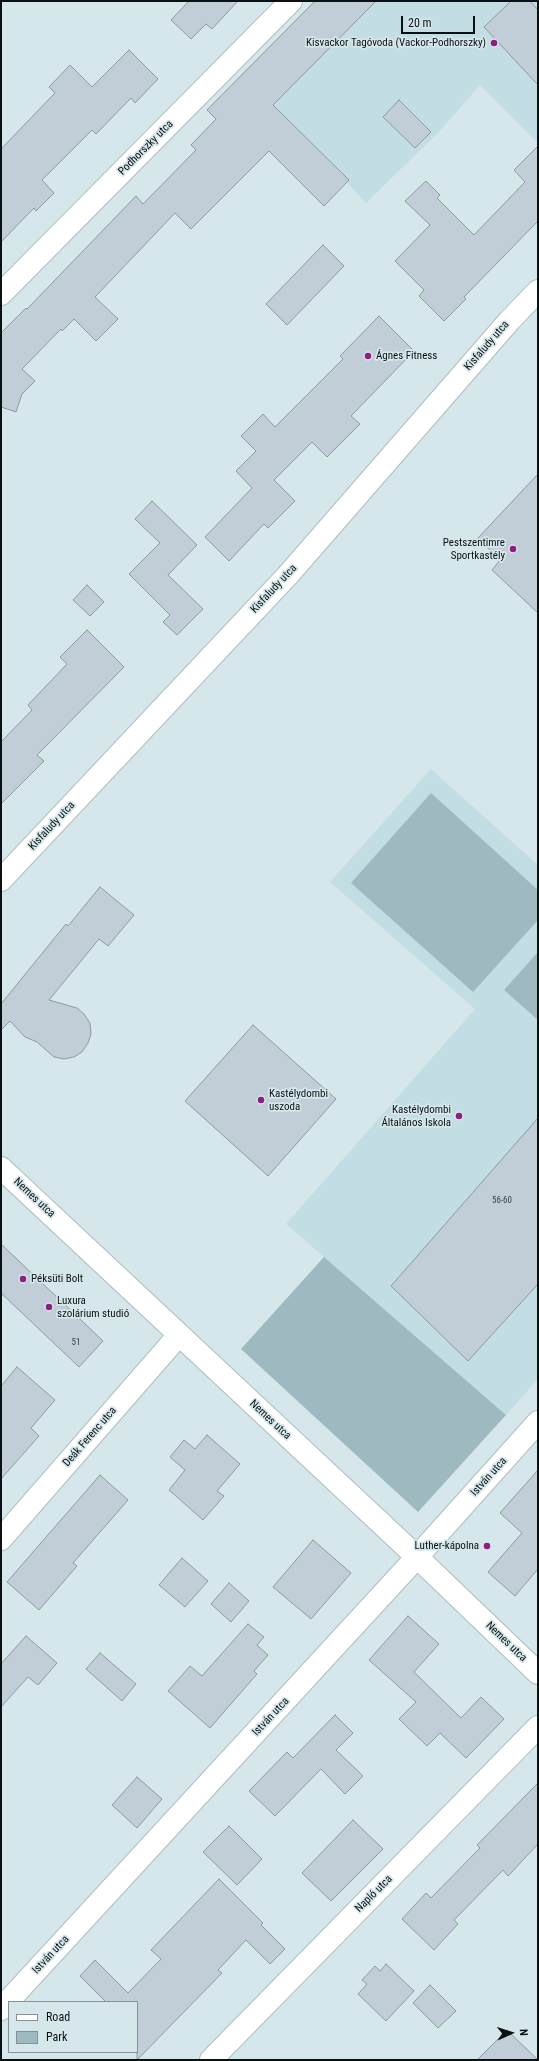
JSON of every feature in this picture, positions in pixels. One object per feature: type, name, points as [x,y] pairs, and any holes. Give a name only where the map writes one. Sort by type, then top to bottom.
[{"type":"street","name":"Podhorszky utca","points":[[1,294],[291,1]]},
{"type":"street","name":"Kisfaludy utca","points":[[1,880],[288,575],[510,320],[538,291]]},
{"type":"street","name":"Nemes utca","points":[[1,1168],[418,1557],[538,1674]]},
{"type":"street","name":"Deák Ferenc utca","points":[[1,1539],[179,1335]]},
{"type":"street","name":"István utca","points":[[8,2001],[418,1557],[538,1422]]},
{"type":"street","name":"Napló utca","points":[[211,2060],[538,1727]]},
{"type":"street","name":"István utca","points":[[1,2009],[8,2001]]},
{"type":"shaded area","points":[[315,1],[538,1],[538,143],[480,85],[439,132],[366,203],[274,105],[267,110],[236,80]]},
{"type":"shaded area","name":"Kastélydombi Általános Iskola","points":[[431,769],[538,865],[538,1379],[506,1415],[286,1224],[475,1009],[330,882]]},
{"type":"green space","points":[[431,793],[538,890],[538,920],[473,992],[351,883]]},
{"type":"green space","points":[[538,952],[538,1020],[504,990]]},
{"type":"green space","points":[[324,1257],[506,1415],[418,1512],[241,1349]]},
{"type":"building","points":[[189,1],[238,1],[212,29],[206,24],[191,39],[171,20]]},
{"type":"building","points":[[315,1],[376,1],[273,105],[349,180],[324,206],[269,151],[191,229],[175,213],[95,297],[118,319],[96,341],[74,319],[62,331],[61,329],[22,369],[35,381],[22,394],[16,412],[1,407],[1,333],[26,308],[27,309],[136,196],[143,204],[196,150],[191,145],[216,119],[207,110]]},
{"type":"building","points":[[511,1],[530,1],[538,10],[538,85],[484,27]]},
{"type":"building","points":[[129,50],[158,79],[135,103],[131,98],[96,134],[92,130],[42,180],[54,193],[36,211],[34,208],[1,242],[1,149],[55,93],[49,87],[70,65],[92,87]]},
{"type":"building","points":[[399,100],[431,132],[415,148],[383,117]]},
{"type":"building","points":[[538,146],[538,221],[464,297],[466,299],[444,321],[419,296],[424,290],[395,261],[430,225],[405,201],[426,181],[440,195],[437,198],[474,235],[525,182],[514,170]]},
{"type":"building","points":[[323,245],[344,266],[287,325],[266,304]]},
{"type":"building","points":[[379,316],[414,351],[351,416],[360,424],[327,457],[312,442],[274,480],[295,501],[268,528],[264,524],[229,561],[205,537],[252,488],[236,471],[256,451],[241,436],[263,414],[275,427],[343,359],[340,356]]},
{"type":"building","name":"Pestszentimre Sportkastély","points":[[538,474],[538,613],[492,570],[501,559],[477,539]]},
{"type":"building","points":[[152,501],[197,545],[168,575],[203,609],[177,635],[163,622],[170,615],[129,574],[160,543],[135,519]]},
{"type":"building","points":[[87,585],[104,602],[90,616],[73,600]]},
{"type":"building","points":[[87,630],[124,667],[37,755],[44,761],[1,804],[1,742],[32,710],[28,705],[67,664],[60,657]]},
{"type":"building","points":[[100,887],[134,915],[108,946],[99,939],[49,1000],[77,1008],[84,1014],[90,1023],[91,1034],[88,1043],[82,1052],[74,1057],[64,1059],[54,1057],[37,1042],[25,1037],[10,1021],[1,1030],[1,1004],[66,924],[68,926]]},
{"type":"building","name":"Kastélydombi uszoda","points":[[253,1025],[336,1099],[268,1176],[185,1101]]},
{"type":"building","points":[[538,1118],[538,1284],[468,1361],[391,1286]]},
{"type":"building","points":[[1,1244],[103,1341],[79,1367],[1,1293]]},
{"type":"building","points":[[17,1367],[55,1400],[31,1428],[39,1436],[1,1479],[1,1386]]},
{"type":"building","points":[[207,1435],[240,1464],[217,1491],[224,1496],[203,1520],[169,1490],[185,1470],[170,1457],[184,1440],[195,1449]]},
{"type":"building","points":[[538,1470],[538,1569],[515,1596],[488,1572],[522,1533],[500,1513]]},
{"type":"building","points":[[100,1475],[128,1500],[73,1563],[77,1566],[39,1610],[7,1582]]},
{"type":"building","points":[[313,1540],[351,1573],[311,1619],[273,1587]]},
{"type":"building","points":[[182,1558],[208,1581],[185,1607],[159,1585]]},
{"type":"building","points":[[229,1583],[249,1601],[231,1622],[211,1604]]},
{"type":"building","points":[[408,1616],[439,1644],[414,1672],[461,1718],[481,1697],[504,1719],[466,1758],[440,1733],[427,1746],[399,1719],[416,1702],[369,1660]]},
{"type":"building","points":[[248,1624],[264,1637],[257,1645],[268,1655],[254,1671],[257,1674],[210,1728],[168,1691],[190,1666],[202,1676]]},
{"type":"building","points":[[26,1636],[57,1663],[38,1685],[28,1677],[1,1707],[1,1664]]},
{"type":"building","points":[[100,1653],[136,1684],[122,1701],[86,1669]]},
{"type":"building","points":[[335,1715],[353,1733],[336,1750],[363,1776],[345,1794],[321,1769],[275,1816],[249,1791],[287,1752],[293,1758]]},
{"type":"building","points":[[137,1777],[162,1799],[137,1828],[112,1805]]},
{"type":"building","points":[[538,1783],[538,1844],[508,1876],[503,1870],[454,1920],[458,1924],[434,1950],[402,1919],[426,1893],[431,1898],[480,1848],[477,1845]]},
{"type":"building","points":[[353,1820],[383,1849],[331,1901],[302,1873]]},
{"type":"building","points":[[229,1826],[262,1859],[237,1885],[203,1852]]},
{"type":"building","points":[[219,1879],[263,1923],[261,1925],[285,1949],[270,1964],[246,1940],[218,1970],[222,1973],[137,2060],[138,2001],[105,2001],[80,1976],[95,1960],[128,1993],[161,1959],[151,1950]]},
{"type":"building","points":[[386,1964],[414,1991],[386,2021],[358,1994],[367,1984],[362,1980],[375,1966],[380,1971]]},
{"type":"building","points":[[430,1985],[456,2011],[438,2028],[413,2003]]},
{"type":"building","points":[[507,2030],[538,2060],[477,2060]]},
{"type":"place","name":"Kisvackor Tagóvoda (Vackor-Podhorszky)","points":[[494,43]]},
{"type":"place","name":"Ágnes Fitness","points":[[368,356]]},
{"type":"place","name":"Pestszentimre Sportkastély","points":[[513,549]]},
{"type":"place","name":"Kastélydombi uszoda","points":[[261,1100]]},
{"type":"place","name":"Kastélydombi Általános Iskola","points":[[459,1116]]},
{"type":"place","name":"Péksüti Bolt","points":[[23,1279]]},
{"type":"place","name":"Luxura szolárium studió","points":[[49,1307]]},
{"type":"place","name":"Luther-kápolna","points":[[487,1546]]}]
